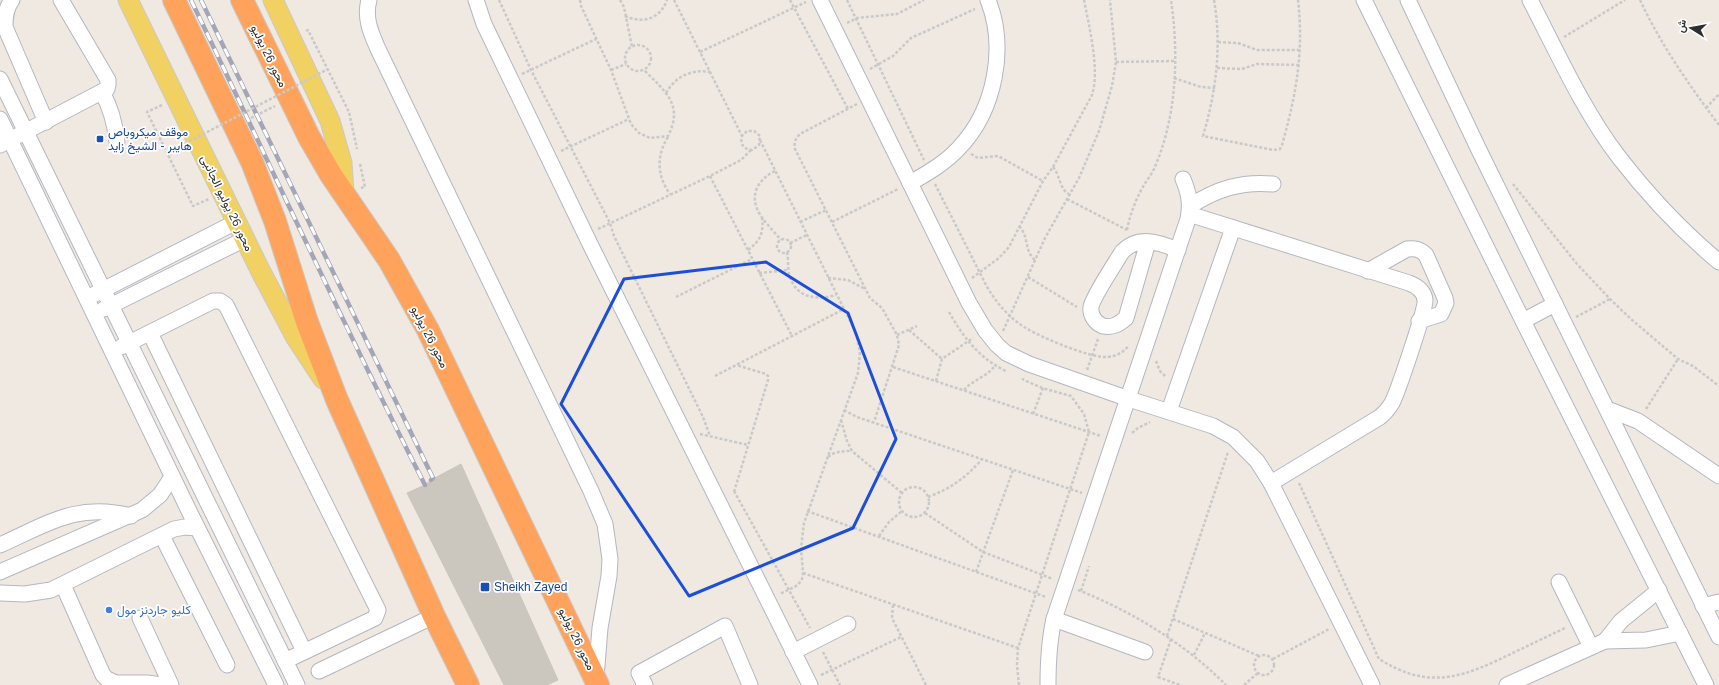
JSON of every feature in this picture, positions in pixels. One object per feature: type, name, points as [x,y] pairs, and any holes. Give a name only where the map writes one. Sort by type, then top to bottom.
[{"type":"highway","points":[[174,0],[264,191],[288,259],[307,322],[337,400],[434,616],[468,685]]},
{"type":"highway","name":"محور 26 يوليو","points":[[242,0],[289,98],[320,156],[389,260],[428,330],[597,682]]},
{"type":"main road","name":"محور 26 يوليو الجانبى","points":[[121,0],[131,8],[264,279],[293,331],[337,400]]},
{"type":"main road","points":[[272,0],[330,121],[342,163],[344,192]]},
{"type":"street","points":[[12,0],[8,5],[5,15],[6,27],[46,122]]},
{"type":"street","points":[[5,143],[107,89],[108,80],[61,0]]},
{"type":"street","points":[[369,0],[367,19],[378,49],[591,491],[605,524],[609,547],[609,576],[600,628],[597,682]]},
{"type":"street","points":[[476,0],[484,24],[585,235],[809,683]]},
{"type":"street","points":[[820,0],[960,286],[985,330],[1001,349],[1029,364],[1129,399],[1213,426],[1233,437],[1257,462],[1270,483],[1370,679],[1381,685]]},
{"type":"street","points":[[1364,0],[1706,685]]},
{"type":"street","points":[[1408,0],[1478,148],[1719,636]]},
{"type":"street","points":[[1530,0],[1585,104],[1618,156],[1659,205],[1699,245],[1719,262]]},
{"type":"street","points":[[910,184],[936,168],[959,148],[978,123],[990,94],[996,64],[996,33],[988,2]]},
{"type":"street","points":[[0,79],[297,685]]},
{"type":"street","points":[[102,92],[112,113],[117,142]]},
{"type":"street","points":[[0,119],[5,143],[94,314],[197,528],[276,685]]},
{"type":"street","points":[[1048,685],[1049,640],[1054,619],[1095,498],[1121,440],[1129,399],[1178,250],[1189,210],[1189,192],[1183,179]]},
{"type":"street","points":[[1189,210],[1204,197],[1229,186],[1251,183],[1273,184]]},
{"type":"street","points":[[1189,210],[1233,228],[1418,288],[1422,291],[1425,301],[1394,397],[1386,411],[1380,417],[1270,483]]},
{"type":"street","points":[[86,299],[236,222]]},
{"type":"street","points":[[1169,411],[1233,228]]},
{"type":"street","points":[[94,314],[245,239]]},
{"type":"street","points":[[1148,242],[1126,318],[1118,325],[1110,327],[1103,326],[1096,322],[1091,316],[1091,305],[1122,252],[1128,245],[1138,242],[1148,242],[1163,244],[1178,250]]},
{"type":"street","points":[[1368,271],[1407,249],[1412,248],[1422,251],[1426,255],[1443,292],[1446,303],[1441,314],[1419,321]]},
{"type":"street","points":[[112,351],[213,301],[220,301],[226,305],[378,610],[375,618],[285,661]]},
{"type":"street","points":[[1523,321],[1555,304]]},
{"type":"street","points":[[150,333],[304,651]]},
{"type":"street","points":[[1607,409],[1638,421],[1719,476]]},
{"type":"street","points":[[0,572],[131,516],[160,495],[172,477]]},
{"type":"street","points":[[0,545],[55,520],[80,512],[106,511],[131,516]]},
{"type":"street","points":[[0,593],[38,593],[63,585],[180,528],[197,528]]},
{"type":"street","points":[[162,536],[227,665]]},
{"type":"street","points":[[1559,582],[1591,647]]},
{"type":"street","points":[[63,585],[107,679],[116,684],[147,683],[162,685]]},
{"type":"street","points":[[1605,641],[1621,621],[1659,590]]},
{"type":"street","points":[[1703,606],[1719,602]]},
{"type":"street","points":[[319,671],[434,616]]},
{"type":"street","points":[[140,618],[171,685]]},
{"type":"street","points":[[1054,619],[1145,652]]},
{"type":"street","points":[[793,652],[848,624]]},
{"type":"street","points":[[645,685],[639,674],[725,626],[750,685]]},
{"type":"street","points":[[1507,685],[1605,641],[1646,640],[1680,633]]},
{"type":"path","points":[[499,0],[530,70],[610,223],[614,236],[703,417],[710,436]]},
{"type":"path","points":[[580,0],[581,6],[611,70],[629,119],[635,129],[644,136],[656,139],[668,136]]},
{"type":"path","points":[[620,0],[632,47]]},
{"type":"path","points":[[625,16],[633,20],[651,18],[662,10],[667,0]]},
{"type":"path","points":[[674,0],[742,136],[741,144],[752,150]]},
{"type":"path","points":[[790,0],[848,109]]},
{"type":"path","points":[[700,52],[810,0]]},
{"type":"path","points":[[847,0],[879,64],[929,172],[993,296],[1010,316],[1037,335],[1093,355],[1100,357],[1116,355],[1131,344]]},
{"type":"path","points":[[834,29],[857,18],[897,14],[924,0]]},
{"type":"path","points":[[960,286],[999,258],[1009,247],[1043,181],[1053,167],[1092,94],[1095,72],[1084,0]]},
{"type":"path","points":[[964,390],[988,373],[995,366],[1010,316],[1036,261],[1045,238],[1080,178],[1099,131],[1112,86],[1116,62],[1110,0]]},
{"type":"path","points":[[1128,245],[1127,230],[1134,205],[1154,170],[1170,110],[1176,62],[1172,0]]},
{"type":"path","points":[[1214,0],[1218,42],[1217,68],[1203,136],[1277,150],[1282,146],[1290,117],[1300,65],[1298,0]]},
{"type":"path","points":[[1553,44],[1625,0]]},
{"type":"path","points":[[1640,0],[1670,56],[1719,125]]},
{"type":"path","points":[[857,76],[893,56],[911,38],[988,2]]},
{"type":"path","points":[[308,30],[349,112]]},
{"type":"path","points":[[510,79],[596,39]]},
{"type":"path","points":[[1218,42],[1238,43],[1257,50],[1300,50]]},
{"type":"path","points":[[644,70],[650,62],[650,52],[642,46],[632,47],[625,56],[626,64],[634,70],[644,70],[666,93],[674,107],[675,117],[673,127],[663,144],[659,161],[662,179],[670,194]]},
{"type":"path","points":[[1116,62],[1176,62]]},
{"type":"path","points":[[611,70],[626,64]]},
{"type":"path","points":[[1217,68],[1242,69],[1257,64],[1300,65]]},
{"type":"path","points":[[167,153],[328,68]]},
{"type":"path","points":[[666,93],[670,86],[681,76],[695,71],[710,72]]},
{"type":"path","points":[[1174,78],[1201,87],[1214,88]]},
{"type":"path","points":[[1706,108],[1719,94]]},
{"type":"path","points":[[235,127],[289,98]]},
{"type":"path","points":[[868,98],[800,134],[794,143],[795,149],[865,290],[870,298],[882,308],[897,335],[899,345],[874,422]]},
{"type":"path","points":[[147,112],[193,206]]},
{"type":"path","points":[[548,157],[629,119]]},
{"type":"path","points":[[742,136],[747,131],[754,131],[760,136],[760,140],[775,171],[856,333],[860,353],[858,374],[807,511],[801,548],[802,579],[798,585],[767,600]]},
{"type":"path","points":[[585,235],[741,160],[759,145],[760,140]]},
{"type":"path","points":[[959,148],[978,158],[998,156],[1004,158],[1043,181]]},
{"type":"path","points":[[1053,167],[1060,176],[1062,188],[1070,194]]},
{"type":"path","points":[[775,171],[763,179],[756,191],[755,206],[781,240]]},
{"type":"path","points":[[710,176],[792,336]]},
{"type":"path","points":[[1508,179],[1577,264],[1610,299],[1637,325],[1678,359],[1692,366],[1719,386]]},
{"type":"path","points":[[832,222],[910,184]]},
{"type":"path","points":[[1067,199],[1127,230]]},
{"type":"path","points":[[800,222],[826,210]]},
{"type":"path","points":[[748,250],[761,238],[763,231],[762,217]]},
{"type":"path","points":[[1019,226],[1026,237],[1027,250],[1030,256],[1036,261]]},
{"type":"path","points":[[790,243],[807,235]]},
{"type":"path","points":[[781,240],[788,240],[790,243]]},
{"type":"path","points":[[781,240],[778,242],[778,249],[780,252],[788,252]]},
{"type":"path","points":[[790,243],[791,248],[788,252],[788,270],[796,288],[806,296],[822,298],[836,295]]},
{"type":"path","points":[[676,297],[752,259]]},
{"type":"path","points":[[760,273],[788,270]]},
{"type":"path","points":[[828,278],[848,280],[865,290]]},
{"type":"path","points":[[1028,278],[1091,316]]},
{"type":"path","points":[[1565,323],[1610,299]]},
{"type":"path","points":[[716,376],[844,310]]},
{"type":"path","points":[[950,312],[968,342],[995,366],[1008,372]]},
{"type":"path","points":[[897,335],[917,326]]},
{"type":"path","points":[[1076,402],[1103,326]]},
{"type":"path","points":[[909,330],[942,359]]},
{"type":"path","points":[[936,381],[942,359],[985,330]]},
{"type":"path","points":[[1638,421],[1678,359]]},
{"type":"path","points":[[721,508],[731,497],[734,491],[768,376],[766,374],[736,365]]},
{"type":"path","points":[[892,367],[1089,432],[1121,440],[1151,421]]},
{"type":"path","points":[[1033,414],[1049,371]]},
{"type":"path","points":[[1015,375],[1042,388],[1071,396],[1084,414],[1089,432],[1018,648],[1017,665],[1019,685]]},
{"type":"path","points":[[844,410],[857,417],[1095,498]]},
{"type":"path","points":[[841,419],[847,441],[852,451],[902,493]]},
{"type":"path","points":[[682,430],[748,446]]},
{"type":"path","points":[[1167,636],[1233,437]]},
{"type":"path","points":[[827,458],[833,453],[852,451]]},
{"type":"path","points":[[928,497],[958,483],[975,468],[982,459]]},
{"type":"path","points":[[976,572],[1014,470]]},
{"type":"path","points":[[1293,470],[1379,659],[1392,670]]},
{"type":"path","points":[[913,487],[919,488],[925,492],[928,497],[929,506],[924,513],[912,518],[906,516],[902,511],[899,502],[902,493],[913,487]]},
{"type":"path","points":[[734,491],[833,669],[840,685]]},
{"type":"path","points":[[807,511],[1060,602]]},
{"type":"path","points":[[879,536],[889,522],[902,511]]},
{"type":"path","points":[[924,513],[983,552],[1066,584],[1118,608],[1167,636],[1194,656],[1226,685]]},
{"type":"path","points":[[1081,591],[1091,560]]},
{"type":"path","points":[[803,573],[1018,648]]},
{"type":"path","points":[[893,605],[892,618],[926,685]]},
{"type":"path","points":[[1173,619],[1259,656]]},
{"type":"path","points":[[1274,659],[1341,622]]},
{"type":"path","points":[[1456,679],[1579,622]]},
{"type":"path","points":[[1194,656],[1204,633]]},
{"type":"path","points":[[809,683],[833,669],[901,637]]},
{"type":"path","points":[[1171,639],[1158,677],[1180,685]]},
{"type":"path","points":[[1264,654],[1270,655],[1274,659],[1275,665],[1269,674],[1263,675],[1258,673],[1254,666],[1254,662],[1259,656],[1264,654]]},
{"type":"path","points":[[1244,685],[1258,673]]},
{"type":"highlighted area","points":[[766,262],[848,313],[896,439],[853,528],[689,596],[561,404],[624,279]]},
{"type":"building","name":"Sheikh Zayed","points":[[461,464],[558,680],[547,685],[504,685],[407,493],[425,485],[431,480]]},
{"type":"railway","points":[[191,0],[335,304],[425,485]]},
{"type":"railway","points":[[201,0],[433,478],[431,480]]},
{"type":"place","name":"موقف ميكروباص هايبر - الشيخ زايد","points":[[100,139]]},
{"type":"place","name":"Sheikh Zayed","points":[[485,587]]},
{"type":"place","name":"كليو جاردنز مول","points":[[109,610]]}]
